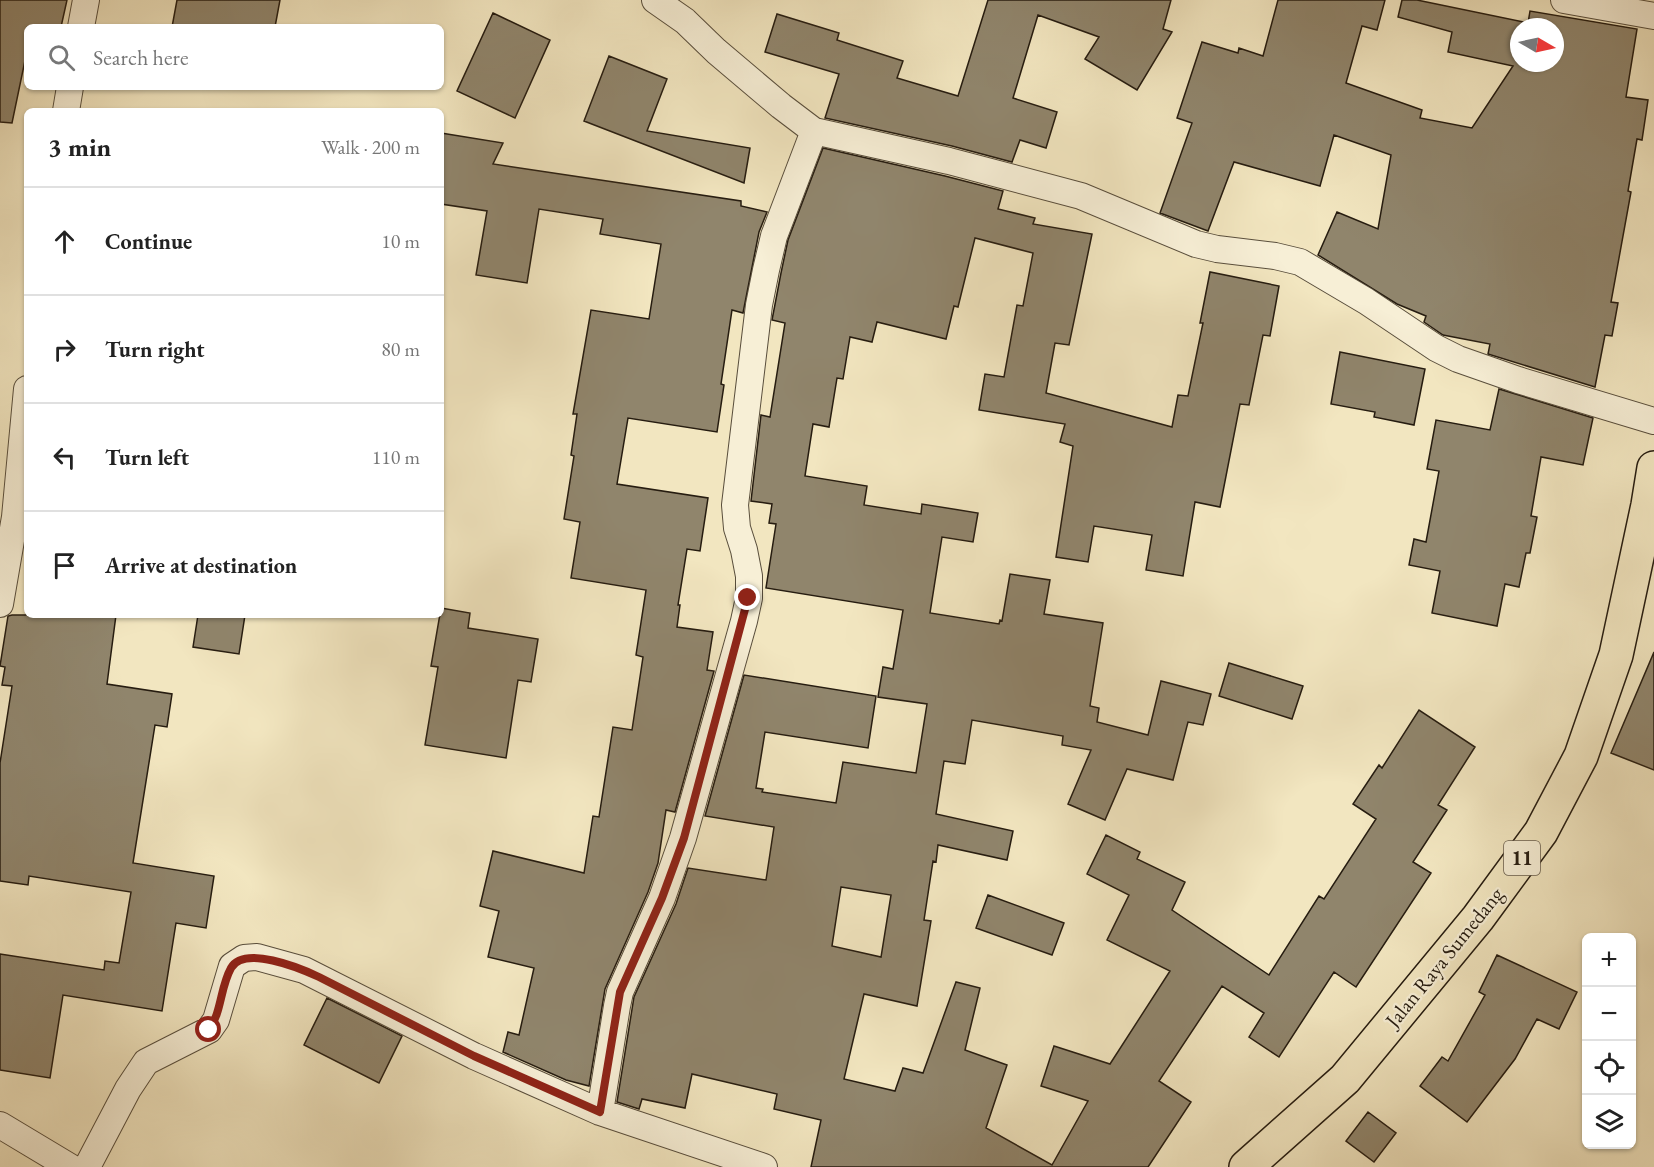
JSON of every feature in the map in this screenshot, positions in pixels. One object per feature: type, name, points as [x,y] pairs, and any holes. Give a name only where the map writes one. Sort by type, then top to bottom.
[{"type":"highway","name":"Jalan Raya Sumedang","points":[[1246,1167],[1345,1079],[1478,918],[1541,832],[1581,756],[1616,655],[1654,468]]},
{"type":"street","points":[[82,24],[86,0]]},
{"type":"street","points":[[655,0],[685,21],[716,51],[814,131],[949,160],[1081,196],[1196,244],[1299,262],[1366,301],[1436,348],[1458,358],[1483,369],[1654,421]]},
{"type":"street","points":[[1564,0],[1654,16]]},
{"type":"street","points":[[66,108],[70,90]]},
{"type":"street","points":[[600,1112],[620,992],[662,898],[684,838],[744,621],[749,576],[737,528],[735,505],[759,305],[774,236],[814,131]]},
{"type":"street","points":[[0,604],[15,517],[24,421]]},
{"type":"street","points":[[87,1167],[128,1089],[146,1062],[209,1030],[216,1020],[232,966],[244,958],[256,957],[304,970],[474,1056],[600,1112],[764,1167]]},
{"type":"street","points":[[0,1125],[70,1167]]},
{"type":"building","points":[[0,0],[67,0],[62,24],[24,24],[24,65],[12,123],[0,122]]},
{"type":"building","points":[[177,0],[280,0],[276,24],[173,24]]},
{"type":"building","points":[[988,0],[1171,0],[1163,29],[1172,32],[1137,90],[1085,59],[1099,37],[1038,15],[1013,98],[1057,112],[1046,148],[1020,140],[1012,162],[952,146],[825,118],[839,74],[765,52],[777,14],[839,33],[837,40],[903,61],[897,78],[958,96]]},
{"type":"building","points":[[1278,0],[1385,0],[1377,30],[1362,26],[1346,83],[1422,110],[1420,118],[1472,128],[1510,71],[1564,72],[1564,18],[1529,18],[1530,11],[1637,29],[1626,97],[1648,100],[1642,140],[1637,139],[1628,191],[1631,192],[1611,302],[1618,303],[1612,336],[1605,335],[1595,387],[1488,354],[1490,344],[1443,335],[1424,322],[1426,316],[1397,304],[1318,255],[1337,212],[1378,229],[1391,155],[1334,135],[1320,186],[1234,162],[1208,231],[1160,213],[1192,123],[1177,118],[1202,42],[1238,53],[1239,48],[1263,56]]},
{"type":"building","points":[[1402,0],[1417,0],[1510,19],[1510,65],[1448,52],[1452,32],[1398,17]]},
{"type":"building","points":[[493,13],[550,40],[515,118],[457,91]]},
{"type":"building","points":[[609,56],[667,79],[647,131],[750,148],[744,183],[584,121]]},
{"type":"building","points":[[444,133],[503,143],[493,164],[741,201],[741,206],[767,212],[759,232],[743,313],[732,310],[721,384],[724,385],[717,432],[628,418],[617,484],[708,498],[700,551],[687,549],[678,605],[680,605],[677,627],[713,632],[707,670],[714,671],[675,812],[666,810],[658,863],[648,892],[605,989],[589,1086],[566,1080],[503,1052],[508,1032],[519,1035],[534,968],[488,957],[499,911],[480,906],[493,851],[584,873],[593,816],[599,817],[613,727],[632,730],[643,657],[636,655],[646,590],[571,578],[580,522],[564,519],[574,456],[571,455],[577,414],[573,414],[591,310],[649,319],[661,244],[600,234],[603,219],[539,209],[527,283],[476,275],[487,211],[444,204]]},
{"type":"building","points":[[823,148],[1003,191],[998,209],[1035,218],[1033,224],[1092,234],[1069,345],[1055,343],[1046,393],[1172,427],[1178,395],[1188,396],[1203,323],[1200,323],[1210,272],[1279,286],[1270,336],[1263,335],[1249,405],[1240,404],[1220,507],[1195,502],[1183,576],[1146,570],[1152,535],[1094,526],[1088,562],[1056,557],[1073,446],[1060,442],[1065,424],[979,410],[985,374],[1004,377],[1017,305],[1023,306],[1033,253],[975,238],[958,307],[954,306],[946,339],[877,322],[872,342],[850,337],[843,379],[837,378],[829,427],[813,424],[805,476],[867,486],[864,505],[921,514],[922,504],[978,513],[973,542],[942,537],[930,613],[999,624],[1000,620],[1002,621],[1010,574],[1050,580],[1044,614],[1103,623],[1090,706],[1099,708],[1097,722],[1148,735],[1161,681],[1211,694],[1203,725],[1188,722],[1173,780],[1127,769],[1105,820],[1068,804],[1091,750],[1062,745],[1063,736],[972,720],[965,764],[944,761],[936,814],[1013,831],[1007,860],[938,845],[936,862],[933,861],[924,920],[931,921],[917,1006],[864,994],[844,1079],[895,1091],[903,1068],[923,1073],[956,982],[980,988],[965,1050],[1007,1065],[986,1128],[1052,1165],[1088,1101],[1041,1086],[1054,1046],[1110,1064],[1170,971],[1107,940],[1129,895],[1087,874],[1106,835],[1140,852],[1137,859],[1185,882],[1172,910],[1269,975],[1319,896],[1324,899],[1376,819],[1353,804],[1379,765],[1382,768],[1419,710],[1475,747],[1438,805],[1447,810],[1413,862],[1431,873],[1356,987],[1334,972],[1279,1057],[1249,1037],[1264,1013],[1222,986],[1159,1081],[1191,1102],[1148,1167],[811,1167],[821,1120],[774,1109],[777,1094],[692,1074],[685,1108],[642,1099],[639,1109],[617,1102],[634,997],[676,904],[688,868],[766,880],[774,827],[705,816],[744,675],[876,696],[868,748],[765,732],[756,788],[763,789],[762,792],[836,803],[843,762],[916,773],[927,704],[878,697],[883,667],[893,669],[903,610],[766,588],[776,524],[769,523],[772,504],[751,501],[761,415],[770,417],[785,323],[772,320],[788,240]],"holes":[[[841,887],[891,895],[881,957],[832,946]]]},
{"type":"building","points":[[1340,352],[1425,369],[1414,425],[1374,417],[1375,412],[1331,404]]},
{"type":"building","points":[[1499,389],[1593,418],[1583,465],[1541,457],[1531,516],[1537,517],[1530,553],[1526,553],[1519,587],[1505,584],[1497,626],[1432,613],[1440,571],[1409,565],[1414,539],[1426,542],[1439,471],[1427,469],[1436,420],[1490,430]]},
{"type":"building","points":[[444,609],[470,613],[468,628],[538,639],[531,682],[518,680],[506,758],[425,745],[438,667],[431,666],[439,618],[444,618]]},
{"type":"building","points":[[8,616],[116,618],[107,684],[172,694],[167,727],[155,725],[133,863],[214,876],[206,928],[176,923],[162,1011],[63,995],[50,1078],[0,1070],[0,954],[104,970],[105,961],[119,963],[131,892],[29,876],[28,885],[0,881],[0,763],[12,686],[2,685],[5,667],[0,666]]},
{"type":"building","points":[[198,618],[245,618],[239,654],[193,647]]},
{"type":"building","points":[[1654,652],[1654,770],[1611,753]]},
{"type":"building","points":[[1229,663],[1303,686],[1292,719],[1219,696]]},
{"type":"building","points":[[988,895],[1064,923],[1052,955],[976,928]]},
{"type":"building","points":[[1497,955],[1577,992],[1559,1029],[1537,1019],[1515,1059],[1467,1122],[1420,1086],[1442,1057],[1448,1061],[1485,995],[1479,992]]},
{"type":"building","points":[[327,998],[402,1036],[379,1083],[304,1045]]},
{"type":"building","points":[[1368,1112],[1396,1133],[1374,1162],[1346,1141]]},
{"type":"route","points":[[209,1030],[216,1020],[232,966],[244,958],[256,957],[304,970],[474,1056],[600,1112],[620,992],[662,898],[684,838],[744,621],[748,598]]}]
